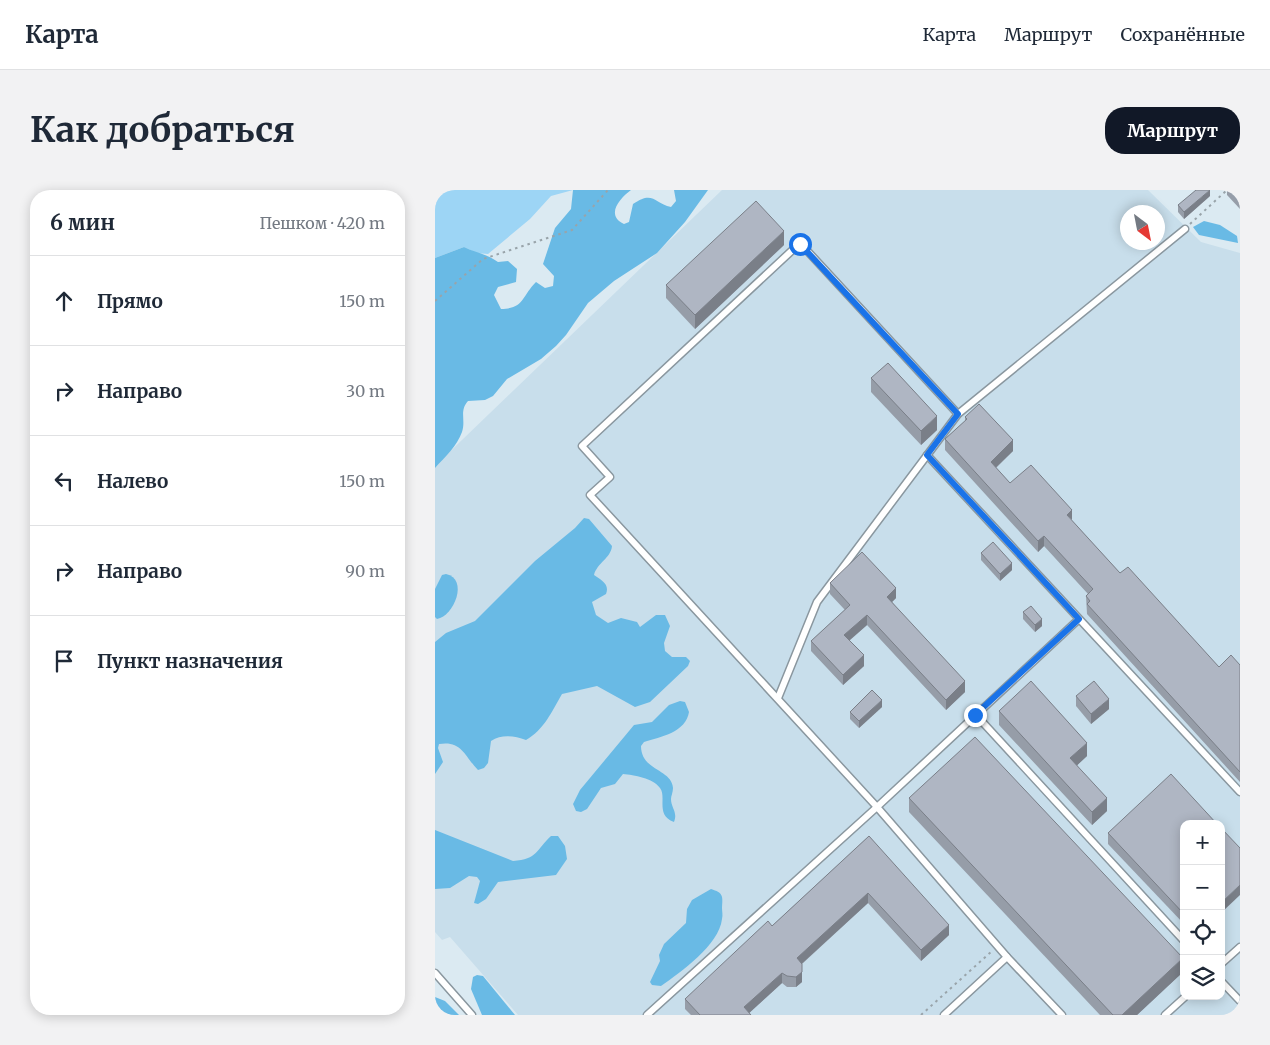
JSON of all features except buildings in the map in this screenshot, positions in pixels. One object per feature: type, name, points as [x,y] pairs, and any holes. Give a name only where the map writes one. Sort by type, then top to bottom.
[{"type":"lane","points":[[777,698],[817,602],[958,414],[1185,229]]},
{"type":"lane","points":[[958,414],[800,244],[582,446],[610,477],[590,495],[877,807],[1007,957],[1062,1015]]},
{"type":"lane","points":[[927,455],[1240,792]]},
{"type":"lane","points":[[647,1015],[877,807],[1079,619]]},
{"type":"lane","points":[[975,715],[1180,936]]},
{"type":"lane","points":[[1225,960],[1240,947]]},
{"type":"lane","points":[[944,1015],[1007,957]]},
{"type":"lane","points":[[435,973],[472,1015]]},
{"type":"lane","points":[[1225,985],[1240,1001]]},
{"type":"lane","points":[[1165,1015],[1182,1000]]},
{"type":"path","points":[[435,301],[483,259],[572,230],[608,190]]},
{"type":"path","points":[[1185,229],[1227,190]]},
{"type":"path","points":[[921,1015],[998,946]]},
{"type":"shaded area","points":[[435,190],[573,190],[551,196],[530,219],[488,254],[476,253],[464,247],[435,258]]},
{"type":"shaded area","points":[[573,190],[631,190],[619,202],[615,211],[618,220],[624,224],[629,222],[633,204],[640,200],[649,198],[671,207],[676,201],[674,190],[708,190],[685,222],[657,253],[614,281],[588,303],[556,346],[541,359],[507,379],[493,396],[485,400],[468,401],[463,412],[463,428],[460,437],[435,468],[435,258],[464,247],[498,262],[508,261],[517,269],[516,282],[498,287],[494,295],[501,309],[519,304],[536,282],[545,288],[553,286],[554,276],[543,264],[555,228],[571,209]]},
{"type":"shaded area","points":[[722,190],[1148,190],[1163,205],[1120,205],[1120,250],[1165,250],[1165,207],[1201,242],[1240,253],[1240,1015],[518,1015],[450,937],[442,940],[435,932],[435,466]]},
{"type":"shaded area","points":[[1204,221],[1220,225],[1237,236],[1238,243],[1199,235],[1193,227]]},
{"type":"shaded area","points":[[584,518],[589,519],[612,546],[609,554],[594,575],[607,588],[606,594],[592,602],[596,615],[608,623],[621,618],[637,622],[640,627],[656,615],[665,615],[670,626],[664,643],[665,651],[672,657],[686,657],[690,661],[688,666],[650,702],[635,707],[597,686],[562,694],[547,720],[538,731],[526,740],[508,736],[499,737],[491,741],[488,763],[484,768],[478,770],[458,747],[447,743],[439,744],[438,748],[443,762],[435,774],[435,642],[446,633],[475,621],[535,561],[575,528]]},
{"type":"shaded area","points":[[446,574],[453,577],[457,583],[457,597],[449,611],[437,619],[435,617],[435,589],[442,575]]},
{"type":"shaded area","points":[[680,701],[685,702],[689,712],[683,724],[672,733],[644,742],[641,746],[642,754],[646,760],[668,777],[671,782],[673,788],[671,802],[675,813],[674,822],[668,819],[663,811],[660,788],[653,782],[627,774],[623,774],[615,784],[601,788],[587,809],[581,812],[576,811],[573,804],[580,790],[634,725],[652,722],[669,705]]},
{"type":"shaded area","points":[[435,830],[513,861],[532,856],[551,836],[558,836],[565,846],[567,859],[556,875],[498,882],[486,899],[478,904],[474,903],[480,881],[477,877],[469,876],[450,888],[435,889]]},
{"type":"shaded area","points":[[711,889],[720,893],[722,900],[722,919],[714,938],[698,957],[679,973],[661,986],[652,985],[650,982],[660,961],[659,955],[664,944],[686,923],[687,909],[692,900]]},
{"type":"shaded area","points":[[477,975],[483,976],[515,1015],[482,1015],[471,989],[473,977]]},
{"type":"shaded area","points":[[435,997],[445,1001],[459,1015],[435,1015]]},
{"type":"route","points":[[800,244],[958,414],[927,455],[1079,619],[975,715]]}]
